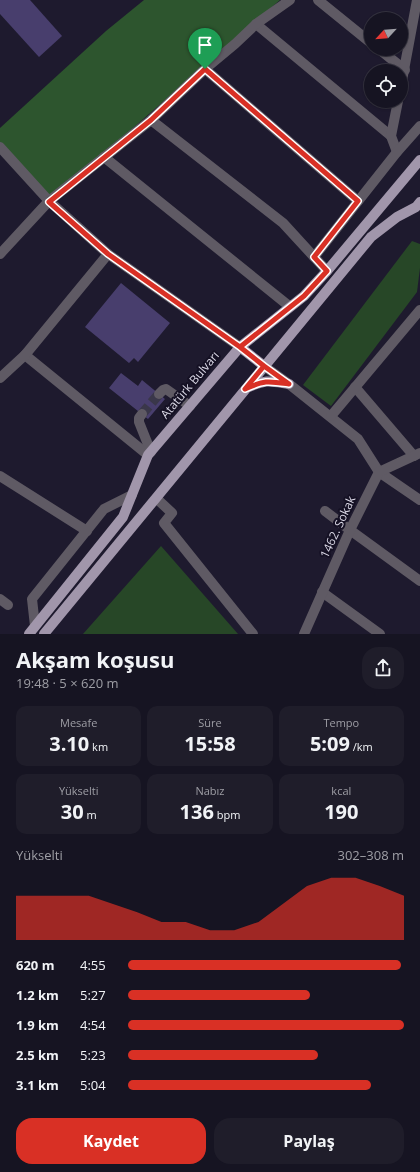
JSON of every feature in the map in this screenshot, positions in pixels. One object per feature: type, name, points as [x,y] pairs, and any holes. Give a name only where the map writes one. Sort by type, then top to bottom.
[{"type":"main road","name":"Atatürk Bulvarı","points":[[32,630],[123,517],[150,453],[240,347],[289,306],[304,296],[327,271],[420,160]]},
{"type":"main road","points":[[44,634],[134,524],[157,499],[245,389],[371,237],[397,217],[416,207],[420,202]]},
{"type":"main road","points":[[240,347],[264,366]]},
{"type":"main road","points":[[245,389],[262,382],[269,381],[289,384]]},
{"type":"street","points":[[0,254],[49,202],[151,120],[205,69],[256,24],[290,0]]},
{"type":"street","points":[[318,0],[364,36]]},
{"type":"street","points":[[405,64],[417,0]]},
{"type":"street","points":[[256,24],[391,136],[397,152]]},
{"type":"street","points":[[387,56],[397,64]]},
{"type":"street","points":[[205,69],[358,201]]},
{"type":"street","points":[[391,136],[397,108]]},
{"type":"street","points":[[151,120],[283,223],[327,271]]},
{"type":"street","points":[[314,257],[397,152],[420,126]]},
{"type":"street","points":[[0,147],[49,202],[108,254],[240,347]]},
{"type":"street","points":[[104,157],[289,306]]},
{"type":"street","points":[[0,378],[25,355],[108,254]]},
{"type":"street","points":[[331,416],[420,310]]},
{"type":"street","points":[[25,355],[150,453]]},
{"type":"street","points":[[264,366],[331,416],[358,439],[379,472],[420,500]]},
{"type":"street","points":[[355,387],[417,455],[379,472]]},
{"type":"street","points":[[160,394],[166,389],[190,406]]},
{"type":"street","points":[[142,414],[139,418],[139,422],[150,453]]},
{"type":"street","name":"1462. Sokak","points":[[304,634],[350,530],[379,472]]},
{"type":"street","points":[[0,476],[86,531]]},
{"type":"street","points":[[32,630],[32,599],[104,509],[132,495]]},
{"type":"street","points":[[157,499],[172,514],[164,523],[253,634]]},
{"type":"street","points":[[325,511],[420,581]]},
{"type":"street","points":[[322,592],[380,634]]},
{"type":"green space","points":[[144,0],[280,0],[49,201],[0,147],[0,128],[106,31]]},
{"type":"green space","points":[[412,241],[420,244],[420,268],[417,292],[331,406],[303,385]]},
{"type":"green space","points":[[161,546],[238,634],[83,634]]},
{"type":"building","points":[[0,0],[30,0],[62,36],[39,57],[0,14]]},
{"type":"building","points":[[121,283],[170,323],[138,362],[134,358],[129,363],[85,327]]},
{"type":"building","points":[[121,373],[138,386],[142,380],[165,399],[148,419],[109,388]]},
{"type":"tunnel","points":[[142,414],[159,394]]},
{"type":"route","points":[[205,69],[151,120],[49,202],[108,254],[240,347],[289,384],[269,381],[262,382],[245,389],[264,366],[240,347],[289,306],[304,296],[327,271],[314,257],[358,201],[205,69]]}]
